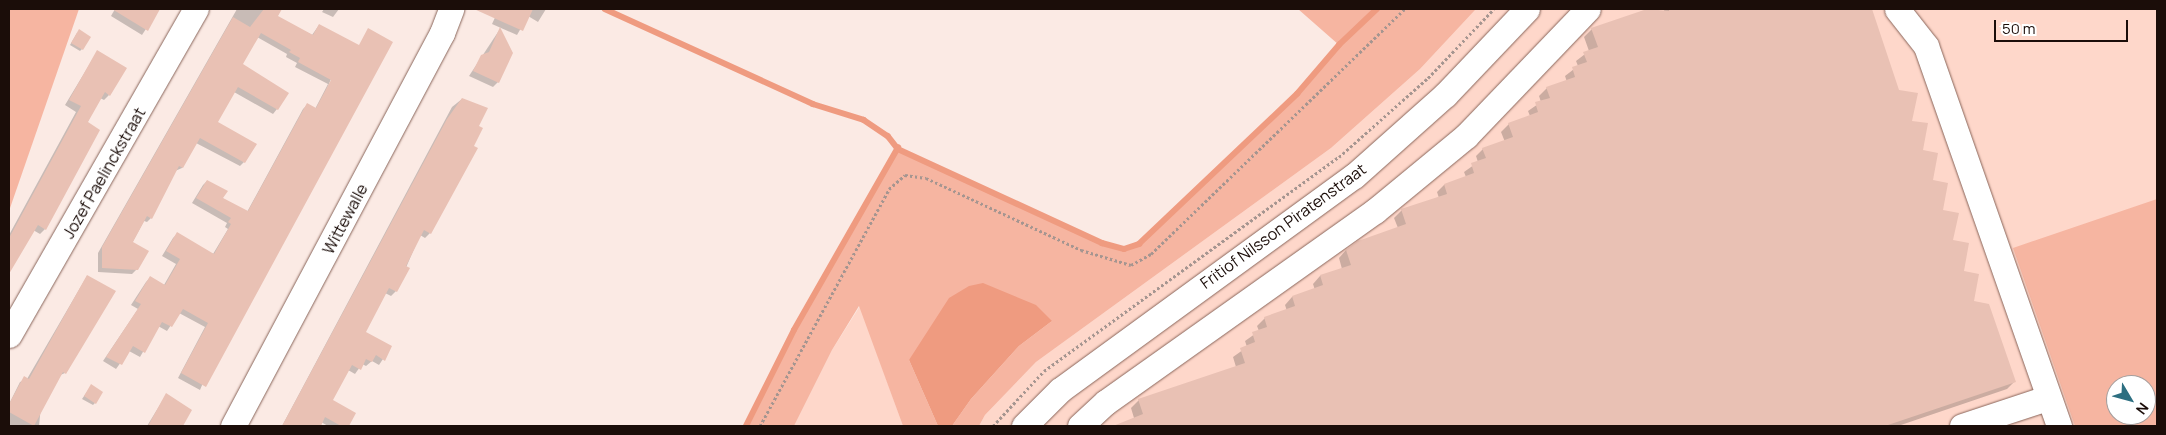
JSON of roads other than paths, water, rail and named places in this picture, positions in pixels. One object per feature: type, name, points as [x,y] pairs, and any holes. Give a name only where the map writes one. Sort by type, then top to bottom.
[{"type":"street","name":"Jozef Paelinckstraat","points":[[9,335],[196,9]]},
{"type":"street","name":"Wittewalle","points":[[233,426],[442,33],[451,9]]},
{"type":"street","name":"Fritiof Nilsson Piratenstraat","points":[[1024,426],[1060,390],[1354,176],[1445,95],[1527,9]]},
{"type":"street","points":[[1080,426],[1106,402],[1375,211],[1466,136],[1588,9]]},
{"type":"street","points":[[1897,9],[1926,46],[2059,426]]},
{"type":"street","points":[[1962,426],[2048,398]]},
{"type":"waterway","points":[[605,9],[813,104],[864,120],[888,136],[898,149],[1102,243],[1124,249],[1139,244],[1297,94],[1339,45],[1377,9]]},
{"type":"waterway","points":[[746,426],[794,330],[898,148]]}]
